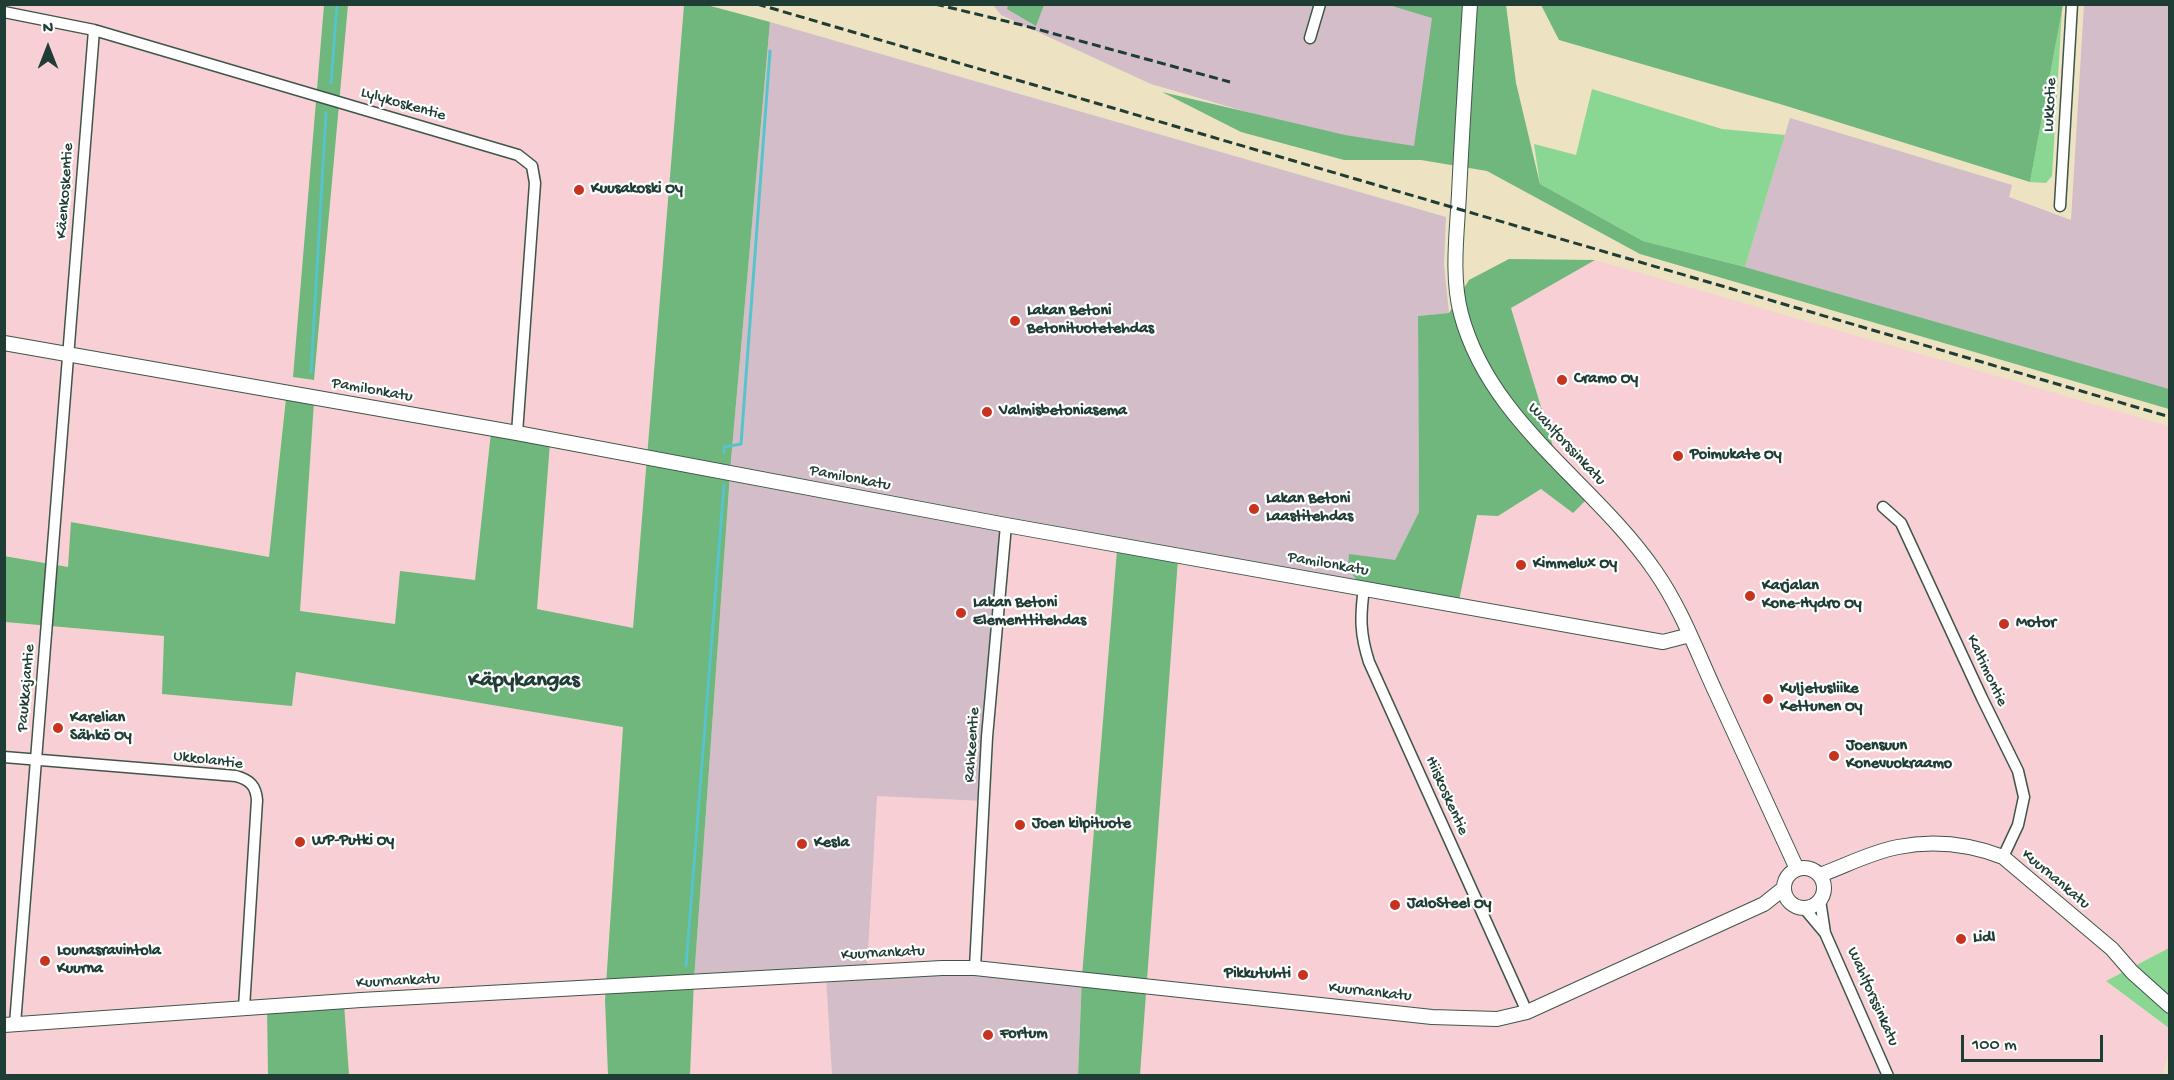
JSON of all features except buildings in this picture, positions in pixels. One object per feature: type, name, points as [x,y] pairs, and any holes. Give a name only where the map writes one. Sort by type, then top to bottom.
[{"type":"street","points":[[1310,38],[1320,4]]},
{"type":"street","name":"Wahlforssinkatu","points":[[1470,4],[1456,266],[1458,296],[1464,325],[1481,366],[1502,400],[1639,549],[1664,585],[1690,635],[1797,869]]},
{"type":"street","name":"Lukkotie","points":[[2060,206],[2072,4]]},
{"type":"street","name":"Lylykoskentie","points":[[4,12],[94,30],[518,155],[532,166],[535,183],[517,433]]},
{"type":"street","name":"Käenkoskentie","points":[[69,355],[94,30]]},
{"type":"street","name":"Pamilonkatu","points":[[4,343],[517,433],[1006,525],[1663,642],[1690,635]]},
{"type":"street","name":"Paukkajantie","points":[[10,1024],[36,759],[69,355]]},
{"type":"street","name":"Kaltimontie","points":[[1883,507],[1901,523],[2018,771],[2024,796],[2018,825],[2003,857]]},
{"type":"street","name":"Rahkeentie","points":[[975,968],[987,737],[1006,525]]},
{"type":"street","name":"Hiiskoskentie","points":[[1364,588],[1360,620],[1362,640],[1369,662],[1527,1012]]},
{"type":"street","name":"Ukkolantie","points":[[4,757],[236,776],[245,778],[253,784],[257,792],[257,800],[244,1008]]},
{"type":"street","name":"Kuurnankatu","points":[[1820,875],[1898,847],[1946,843],[1984,850],[2003,857],[2112,949],[2169,1004]]},
{"type":"street","points":[[1797,869],[1810,869],[1820,875],[1824,888],[1820,900],[1810,907],[1798,906],[1785,893],[1784,888],[1788,876],[1797,869]]},
{"type":"street","name":"Kuurnankatu","points":[[10,1024],[244,1008],[942,968],[975,968],[1460,1019],[1497,1019],[1527,1012],[1741,915],[1764,904],[1784,888]]},
{"type":"street","name":"Wahlforssinkatu","points":[[1820,900],[1825,933],[1888,1076]]},
{"type":"street","name":"Wahlforssinkatu","points":[[1798,906],[1825,933]]},
{"type":"street","name":"Kuurnankatu","points":[[1741,915],[1798,906]]},
{"type":"shaded area","points":[[4,5],[324,5],[293,377],[314,380],[348,5],[684,5],[633,629],[537,609],[550,443],[491,432],[475,580],[401,571],[395,624],[300,611],[314,402],[285,399],[269,557],[72,522],[68,567],[5,556]]},
{"type":"shaded area","points":[[993,5],[1449,5],[1438,151],[1343,140],[1151,84],[1001,15]]},
{"type":"shaded area","points":[[2084,5],[2169,5],[2169,390],[1745,267],[1790,118],[2012,185],[2009,197],[2071,220]]},
{"type":"shaded area","points":[[770,22],[1446,217],[1444,265],[1449,313],[1418,316],[1419,512],[1395,560],[1368,594],[1178,559],[1001,531],[983,801],[877,796],[867,969],[1082,976],[1078,1075],[832,1075],[826,976],[694,980],[731,460]]},
{"type":"shaded area","points":[[1595,260],[2169,426],[2169,948],[2106,981],[2169,1028],[2169,1052],[2162,1075],[1140,1076],[1178,559],[1457,610],[1477,514],[1498,516],[1542,489],[1573,513],[1511,308]]},
{"type":"shaded area","points":[[1001,531],[1117,550],[1082,976],[866,969],[877,796],[982,801]]},
{"type":"shaded area","points":[[4,622],[164,636],[162,694],[292,706],[296,672],[623,727],[605,1000],[608,1075],[349,1075],[344,1004],[267,1008],[268,1075],[5,1075]]},
{"type":"shaded area","points":[[826,976],[832,1075],[690,1076],[694,980]]},
{"type":"green space","points":[[1008,4],[1044,5],[1036,26],[1007,9]]},
{"type":"green space","points":[[324,5],[348,5],[314,380],[293,377]]},
{"type":"green space","points":[[684,5],[707,5],[770,22],[731,460],[694,980],[690,1075],[608,1075],[605,1000],[623,727],[296,672],[292,706],[162,694],[164,636],[5,622],[4,556],[68,567],[71,522],[269,557],[286,398],[314,402],[300,611],[395,624],[400,571],[475,580],[491,432],[550,443],[537,609],[633,628]]},
{"type":"green space","points":[[1389,5],[1506,5],[1516,83],[1540,184],[1643,241],[1745,267],[2169,389],[2169,409],[1640,254],[1487,171],[1421,160],[1344,160],[1241,132],[1162,92],[1345,135],[1414,146],[1432,18]]},
{"type":"green space","points":[[1541,5],[2063,5],[2030,182],[1780,104],[1559,40]]},
{"type":"green space","points":[[2062,10],[2052,176],[2046,183],[2030,182]]},
{"type":"green space","points":[[1592,89],[1722,129],[1785,135],[1745,267],[1643,241],[1540,184],[1534,144],[1576,155]]},
{"type":"green space","points":[[1509,259],[1595,260],[1511,308],[1562,476],[1585,501],[1573,513],[1541,489],[1498,516],[1477,515],[1457,610],[1368,594],[1348,569],[1349,554],[1395,560],[1419,512],[1418,316],[1449,313],[1469,280]]},
{"type":"green space","points":[[1117,550],[1178,559],[1140,1075],[1078,1076],[1082,976]]},
{"type":"green space","points":[[2169,948],[2169,1028],[2106,981]]},
{"type":"green space","points":[[344,1003],[349,1075],[268,1075],[267,1008]]},
{"type":"waterway","points":[[331,83],[337,4]]},
{"type":"waterway","points":[[724,453],[724,447],[741,444],[770,51]]},
{"type":"waterway","points":[[311,372],[326,113]]},
{"type":"waterway","points":[[686,966],[724,485]]},
{"type":"railway","points":[[757,4],[2170,417]]},
{"type":"railway","points":[[935,4],[1022,25],[1230,82]]},
{"type":"place","name":"Kuusakoski Oy","points":[[579,190]]},
{"type":"place","name":"Lakan Betoni Betonituotetehdas","points":[[1015,321]]},
{"type":"place","name":"Cramo Oy","points":[[1562,380]]},
{"type":"place","name":"Valmisbetoniasema","points":[[987,412]]},
{"type":"place","name":"Poimukate Oy","points":[[1678,456]]},
{"type":"place","name":"Lakan Betoni Laastitehdas","points":[[1254,509]]},
{"type":"place","name":"Kimmelux Oy","points":[[1521,565]]},
{"type":"place","name":"Karjalan Kone-Hydro Oy","points":[[1750,596]]},
{"type":"place","name":"Lakan Betoni Elementtitehdas","points":[[961,613]]},
{"type":"place","name":"Motor","points":[[2004,624]]},
{"type":"place","name":"Kuljetusliike Kettunen Oy","points":[[1768,699]]},
{"type":"place","name":"Karelian Sähkö Oy","points":[[58,728]]},
{"type":"place","name":"Joensuun Konevuokraamo","points":[[1834,756]]},
{"type":"place","name":"Joen kilpituote","points":[[1020,825]]},
{"type":"place","name":"WP-Putki Oy","points":[[300,842]]},
{"type":"place","name":"Kesla","points":[[802,844]]},
{"type":"place","name":"JaloSteel Oy","points":[[1395,905]]},
{"type":"place","name":"Lidl","points":[[1961,939]]},
{"type":"place","name":"Lounasravintola Kuurna","points":[[45,961]]},
{"type":"place","name":"Pikkutuhti","points":[[1303,975]]},
{"type":"place","name":"Fortum","points":[[988,1035]]},
{"type":"district","name":"Käpykangas","points":[[524,682]]}]
